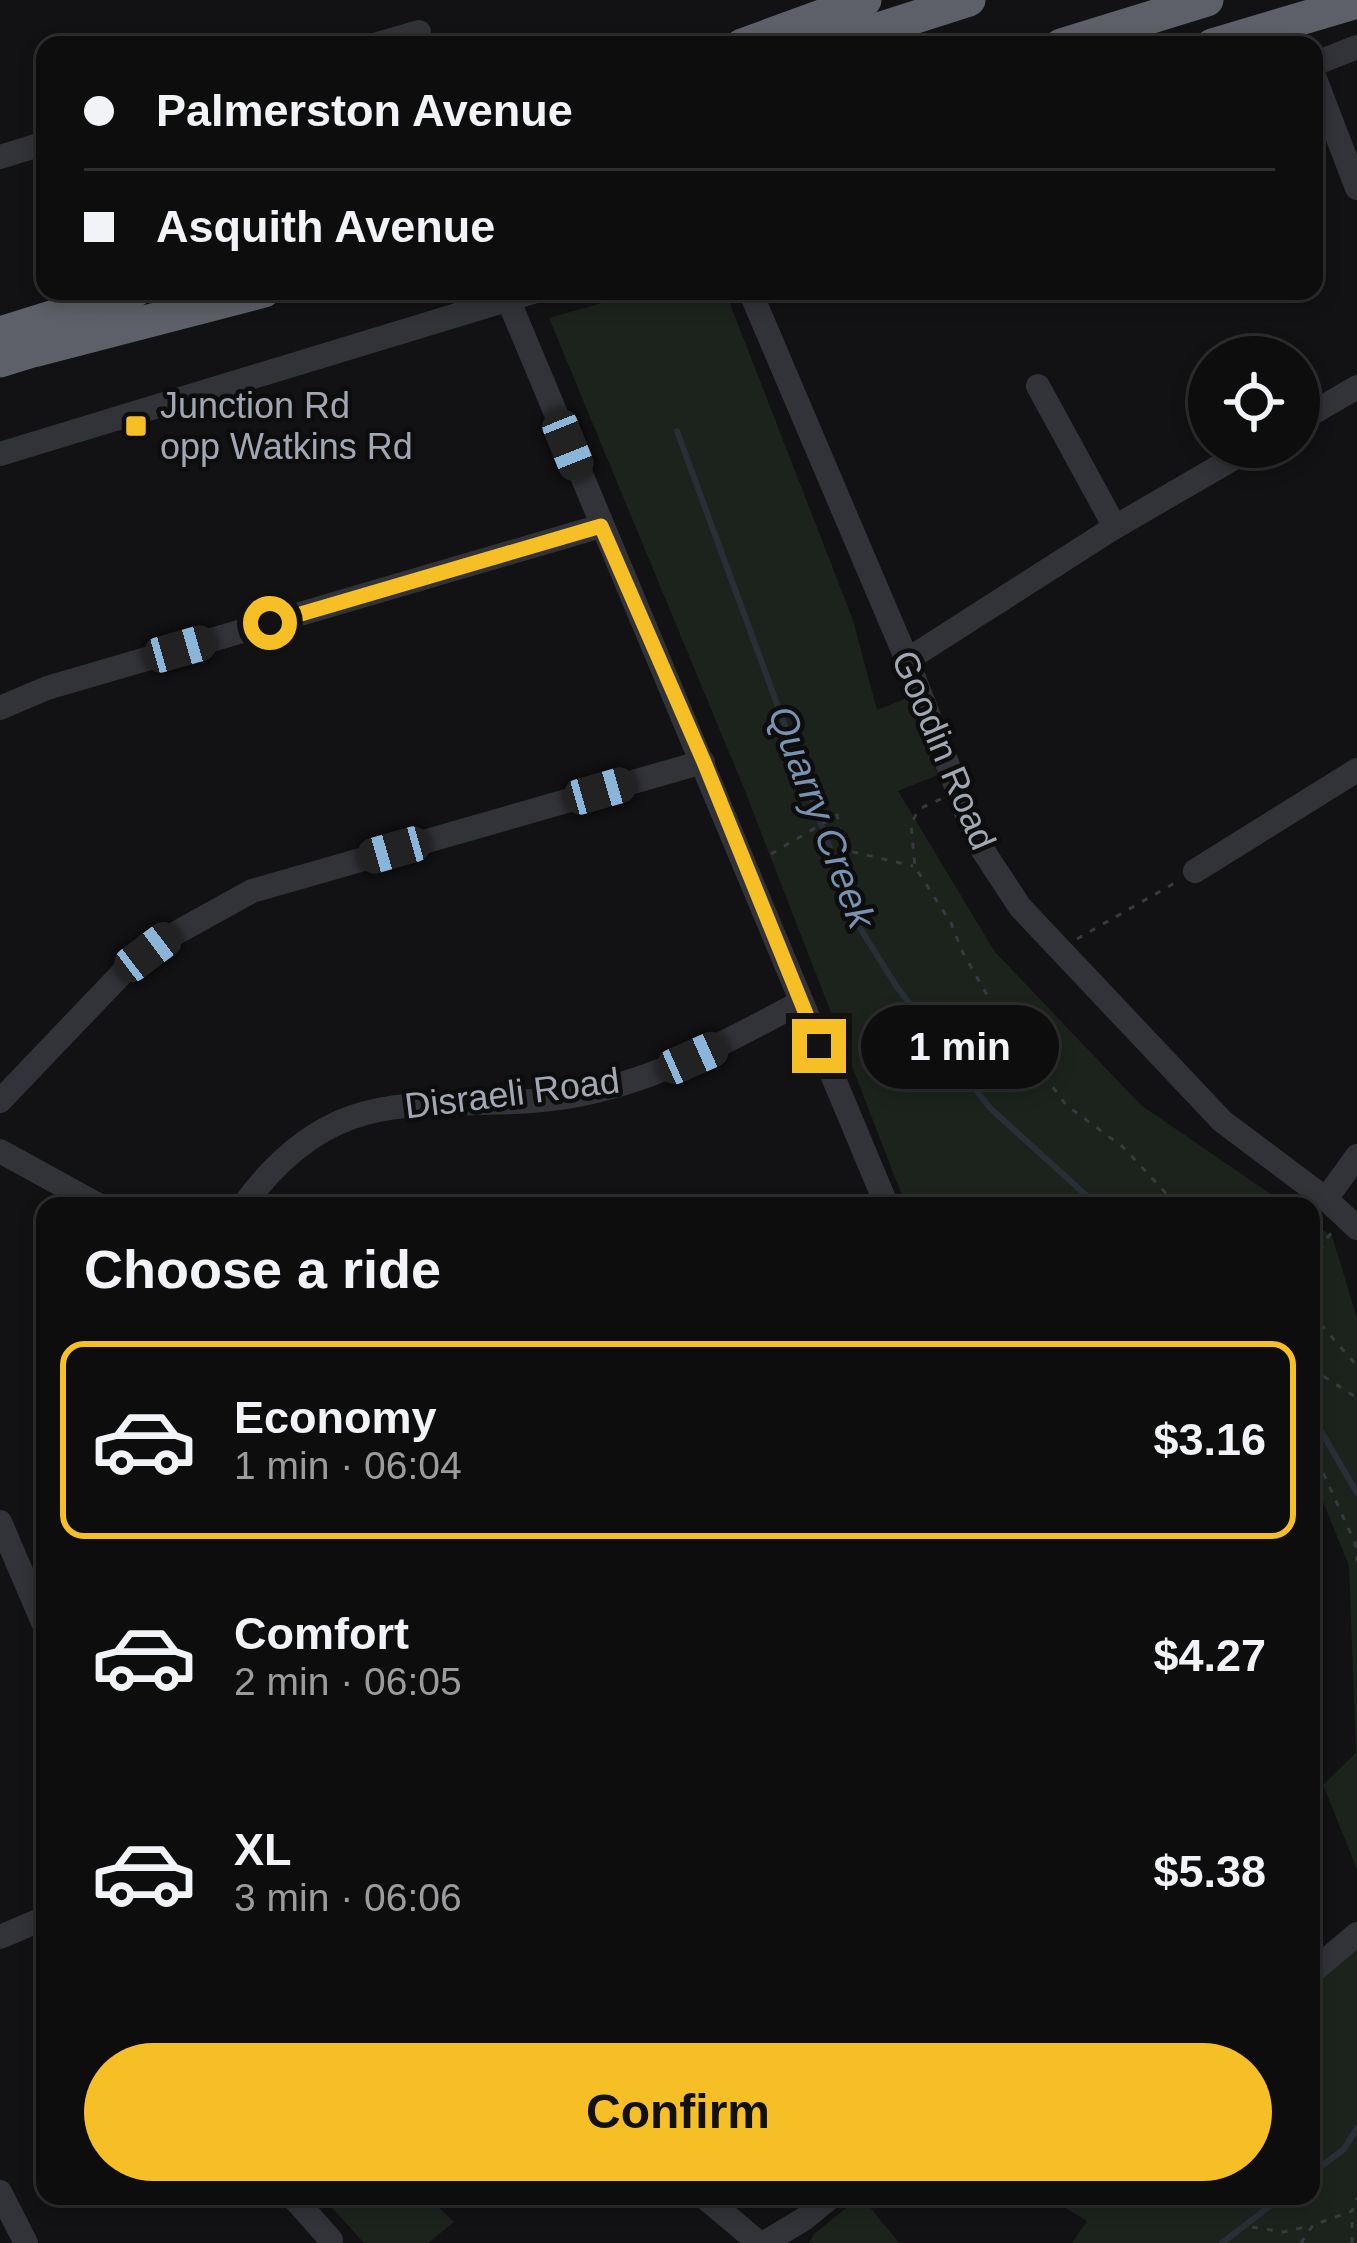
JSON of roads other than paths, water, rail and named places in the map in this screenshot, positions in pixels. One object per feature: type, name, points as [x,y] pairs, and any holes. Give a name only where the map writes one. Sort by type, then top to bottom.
[{"type":"highway","points":[[767,36],[865,0]]},
{"type":"highway","points":[[856,36],[969,0]]},
{"type":"highway","points":[[1090,36],[1207,0]]},
{"type":"highway","points":[[1242,36],[1357,2]]},
{"type":"highway","points":[[88,306],[102,300]]},
{"type":"highway","points":[[0,333],[107,300]]},
{"type":"highway","points":[[0,361],[192,300]]},
{"type":"highway","points":[[37,350],[229,300]]},
{"type":"street","points":[[404,36],[418,32]]},
{"type":"street","points":[[1323,60],[1357,47]]},
{"type":"street","points":[[1323,99],[1357,188]]},
{"type":"street","points":[[0,157],[36,146]]},
{"type":"street","points":[[2,447],[505,300]]},
{"type":"street","points":[[508,300],[883,1197]]},
{"type":"street","name":"Goodin Road","points":[[754,300],[907,660],[978,843],[1020,908],[1222,1121],[1357,1228]]},
{"type":"street","points":[[1038,386],[1115,527]]},
{"type":"street","points":[[1320,409],[1357,387]]},
{"type":"street","points":[[907,660],[1217,468]]},
{"type":"street","points":[[0,708],[46,688],[601,526]]},
{"type":"street","points":[[0,1101],[128,967],[212,910],[252,891],[704,762]]},
{"type":"street","points":[[1195,872],[1357,770]]},
{"type":"street","name":"Disraeli Road","points":[[249,1197],[265,1175],[303,1140],[356,1114],[420,1102],[522,1100],[596,1091],[666,1070],[801,1002]]},
{"type":"street","points":[[0,1150],[84,1197]]},
{"type":"street","points":[[1326,1199],[1357,1156]]},
{"type":"street","points":[[0,1522],[36,1606]]},
{"type":"street","points":[[0,1937],[36,1922]]},
{"type":"street","points":[[1320,1965],[1357,1934]]},
{"type":"street","points":[[0,2192],[26,2243]]},
{"type":"street","points":[[300,2205],[331,2240]]},
{"type":"street","points":[[714,2205],[761,2243],[821,2205]]},
{"type":"waterway","name":"Quarry Creek","points":[[677,431],[858,925],[897,987],[990,1108],[1088,1197]]},
{"type":"waterway","name":"Quarry Creek","points":[[1320,1429],[1357,1493]]},
{"type":"waterway","name":"Quarry Creek","points":[[1320,2167],[1344,2149],[1357,2128]]},
{"type":"waterway","name":"Quarry Creek","points":[[1222,2243],[1271,2205]]},
{"type":"place","name":"Junction Rd opp Watkins Rd","points":[[136,426]]}]
